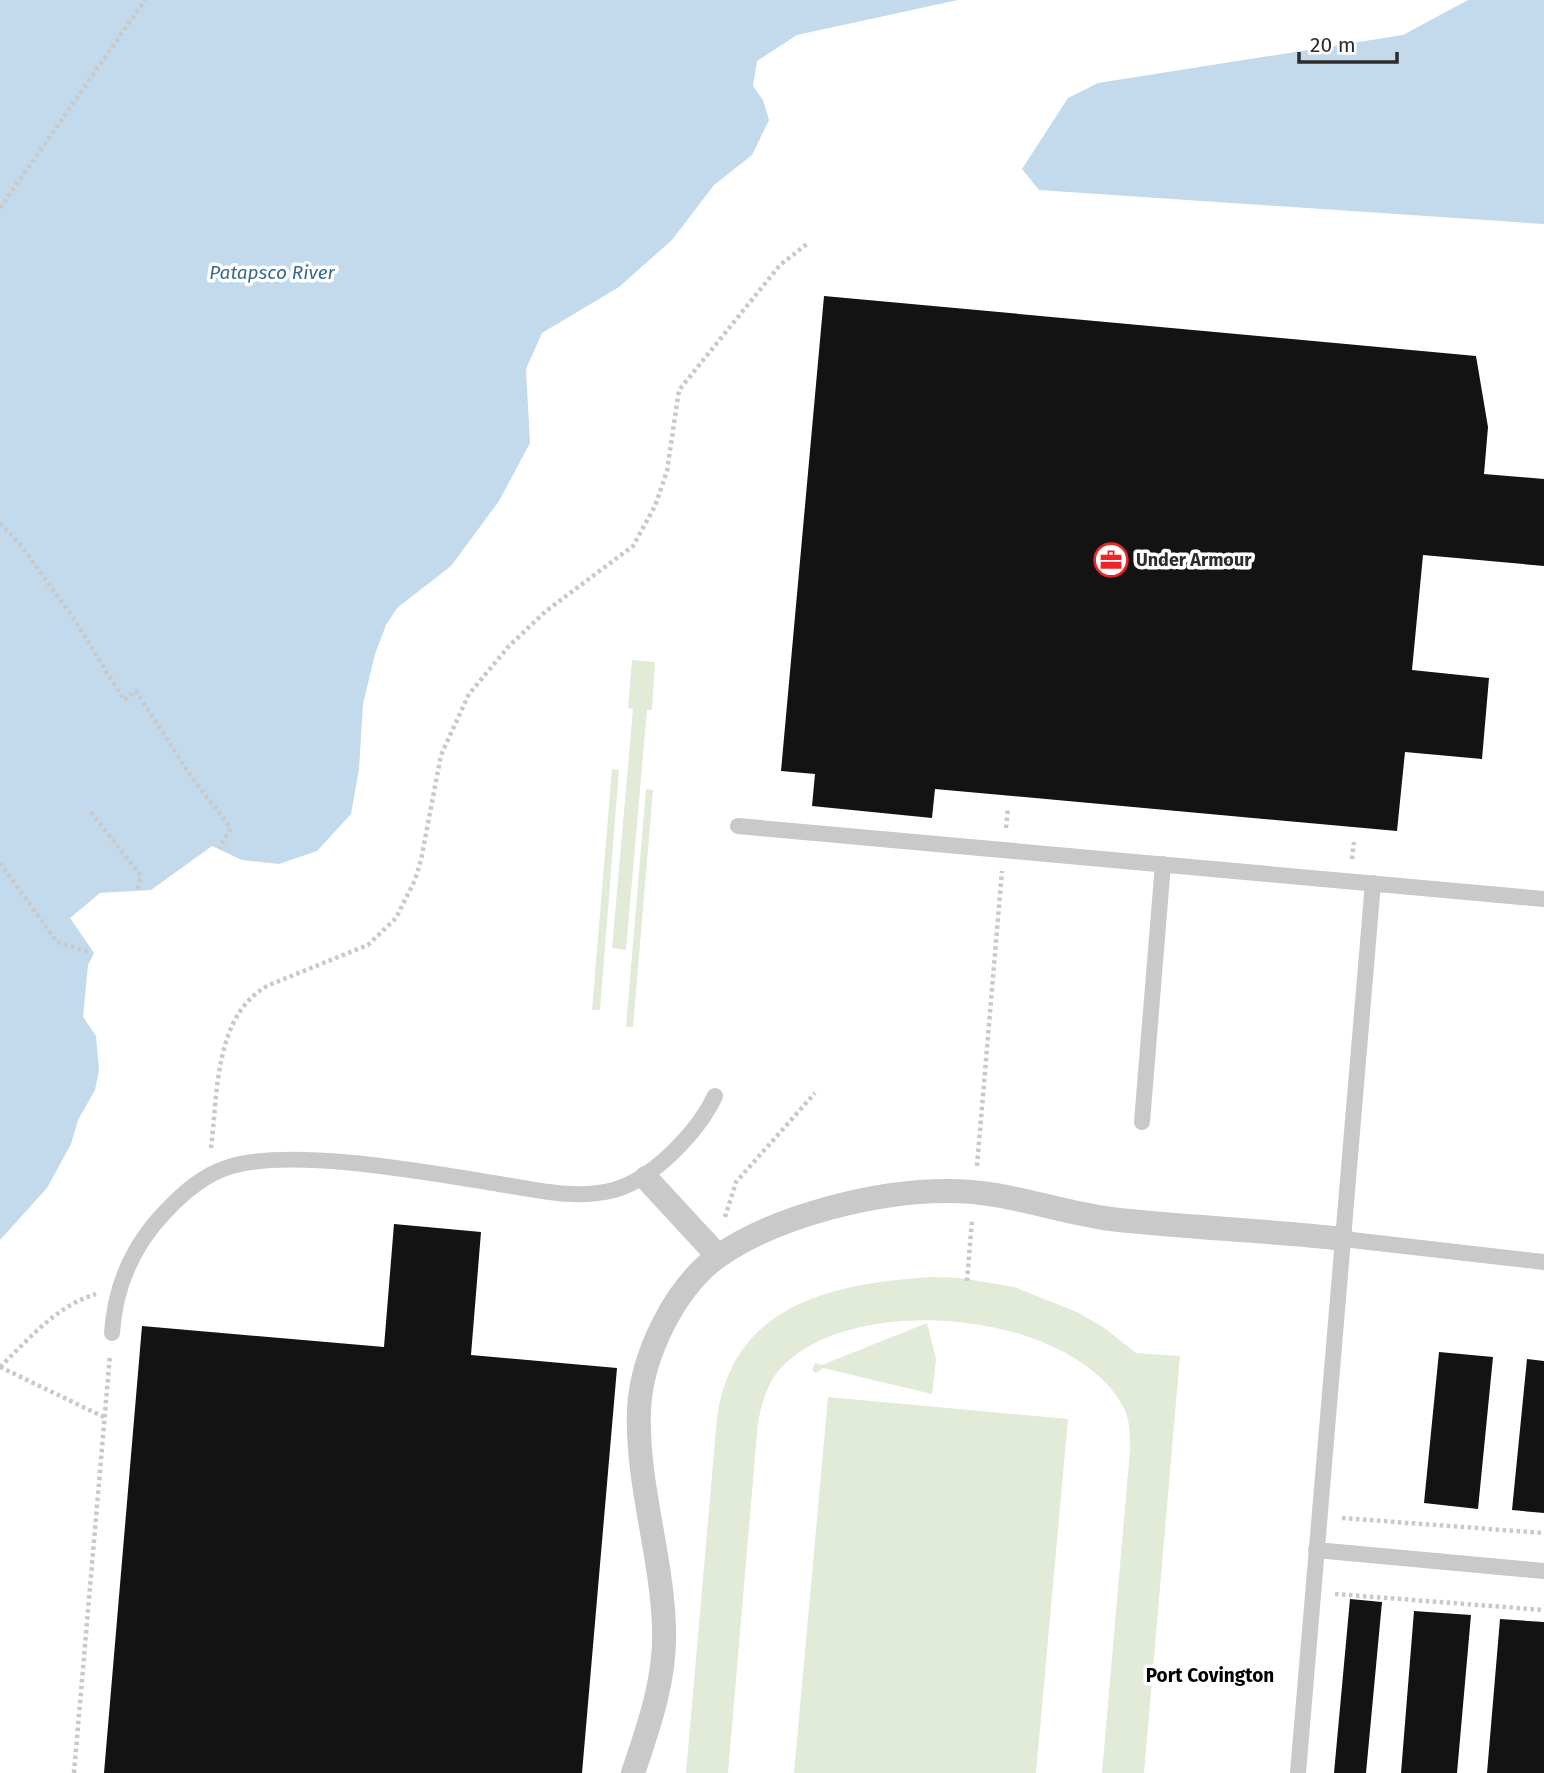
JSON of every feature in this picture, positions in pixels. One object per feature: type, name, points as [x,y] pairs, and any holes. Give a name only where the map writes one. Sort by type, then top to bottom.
[{"type":"street","points":[[646,1178],[718,1256]]},
{"type":"street","points":[[633,1773],[659,1689],[664,1629],[640,1441],[639,1407],[654,1350],[673,1310],[694,1279],[718,1256],[750,1238],[796,1219],[854,1203],[905,1194],[949,1191],[974,1193],[1113,1219],[1343,1239]]},
{"type":"lane","points":[[738,826],[1544,899]]},
{"type":"lane","points":[[1142,1122],[1163,864]]},
{"type":"lane","points":[[1298,1773],[1373,883]]},
{"type":"lane","points":[[112,1333],[127,1265],[155,1223],[187,1189],[226,1168],[275,1160],[419,1171],[574,1196],[613,1190],[646,1178],[695,1127],[715,1096]]},
{"type":"lane","points":[[1343,1239],[1544,1262]]},
{"type":"lane","points":[[1316,1550],[1544,1571]]},
{"type":"path","points":[[0,208],[145,0]]},
{"type":"path","points":[[210,1177],[209,1158],[222,1066],[231,1026],[240,1006],[253,993],[269,985],[368,945],[396,918],[418,870],[444,745],[469,694],[509,646],[546,611],[638,539],[655,506],[667,471],[679,390],[780,265],[807,244]]},
{"type":"path","points":[[0,523],[20,544],[72,617],[124,700],[136,691],[185,769],[231,828],[219,848]]},
{"type":"path","points":[[967,1281],[1008,808]]},
{"type":"path","points":[[91,811],[141,876],[137,890]]},
{"type":"path","points":[[0,863],[57,942],[89,952]]},
{"type":"path","points":[[718,1256],[723,1223],[736,1182],[815,1093]]},
{"type":"path","points":[[104,1417],[0,1367],[52,1317],[75,1301],[121,1289]]},
{"type":"path","points":[[74,1773],[112,1333]]},
{"type":"path","points":[[1320,1516],[1544,1533]]},
{"type":"path","points":[[1313,1592],[1544,1610]]},
{"type":"green space","points":[[632,660],[655,662],[652,710],[647,710],[626,950],[612,948],[633,709],[628,708]]},
{"type":"green space","points":[[612,769],[619,770],[600,1010],[592,1010]]},
{"type":"green space","points":[[646,789],[653,790],[633,1027],[626,1027]]},
{"type":"green space","points":[[933,1277],[961,1278],[1014,1287],[1077,1312],[1103,1327],[1136,1353],[1180,1356],[1144,1773],[1102,1773],[1130,1450],[1129,1423],[1124,1408],[1098,1375],[1059,1350],[1012,1332],[960,1322],[907,1321],[857,1328],[813,1344],[780,1369],[768,1387],[758,1422],[728,1773],[686,1773],[717,1418],[727,1379],[744,1348],[766,1324],[794,1307],[825,1294],[860,1285]]},
{"type":"green space","points":[[927,1323],[936,1359],[932,1394],[823,1368],[816,1373],[812,1370],[815,1363],[822,1365]]},
{"type":"green space","points":[[828,1397],[1068,1419],[1036,1773],[794,1773]]},
{"type":"water","name":"Patapsco River","points":[[0,0],[958,0],[797,35],[757,61],[753,86],[763,100],[769,120],[752,155],[714,185],[672,240],[619,287],[542,333],[526,369],[530,443],[499,501],[451,566],[397,608],[386,625],[375,654],[363,704],[359,769],[351,814],[317,851],[279,864],[242,860],[212,846],[151,890],[100,893],[70,918],[94,953],[88,965],[83,1017],[96,1036],[99,1070],[95,1090],[78,1120],[71,1144],[47,1188],[0,1240]]},
{"type":"water","points":[[1468,0],[1544,0],[1544,224],[1039,190],[1022,169],[1068,98],[1098,83],[1403,35]]},
{"type":"building","name":"Under Armour","points":[[824,296],[1476,356],[1488,427],[1484,474],[1544,479],[1544,566],[1423,555],[1412,670],[1489,678],[1482,759],[1405,752],[1397,831],[935,789],[932,818],[812,806],[815,774],[781,771]]},
{"type":"building","points":[[394,1224],[481,1232],[471,1355],[617,1368],[582,1773],[104,1773],[142,1326],[384,1347]]},
{"type":"building","points":[[1439,1352],[1493,1357],[1478,1509],[1424,1503]]},
{"type":"building","points":[[1527,1359],[1544,1361],[1544,1513],[1512,1510]]},
{"type":"building","points":[[1350,1599],[1382,1602],[1366,1773],[1334,1773]]},
{"type":"building","points":[[1414,1611],[1471,1615],[1457,1773],[1401,1773]]},
{"type":"building","points":[[1500,1619],[1544,1622],[1544,1773],[1487,1773]]},
{"type":"place","name":"Under Armour","points":[[1111,560]]},
{"type":"district","name":"Port Covington","points":[[1210,1675]]}]
